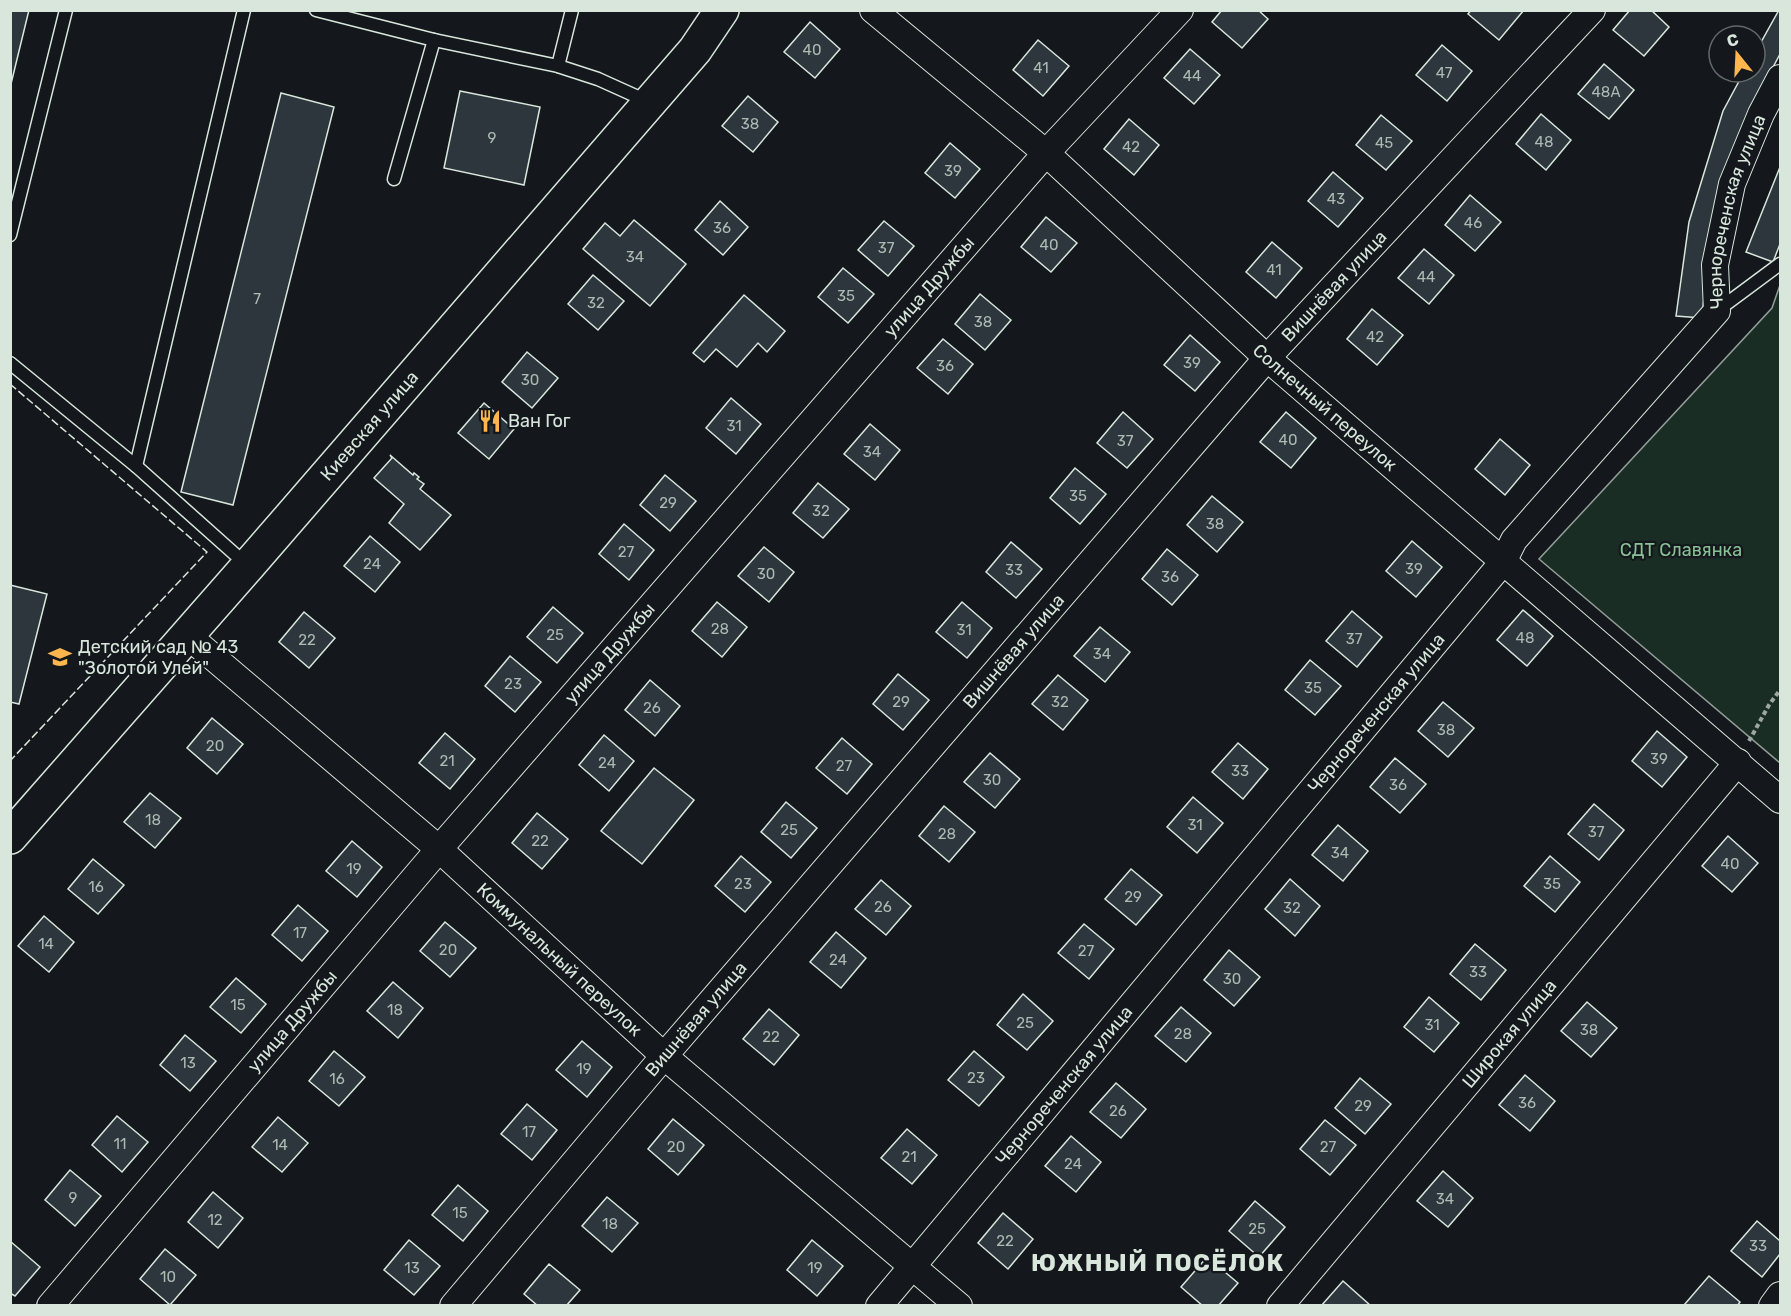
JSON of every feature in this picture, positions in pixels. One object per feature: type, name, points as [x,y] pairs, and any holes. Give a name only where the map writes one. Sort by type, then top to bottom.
[{"type":"main road","name":"Киевская улица","points":[[10,837],[695,50],[722,10]]},
{"type":"street","name":"Солнечный переулок","points":[[873,10],[1046,153],[1267,358],[1780,800]]},
{"type":"street","name":"улица Дружбы","points":[[50,1305],[439,849],[1046,153],[1180,10]]},
{"type":"street","name":"Вишнёвая улица","points":[[453,1305],[664,1056],[1267,358],[1592,10]]},
{"type":"street","name":"Чернореченская улица","points":[[879,1305],[1503,562],[1514,540],[1717,311],[1715,264],[1732,184],[1761,114],[1780,78]]},
{"type":"street","name":"Коммунальный переулок","points":[[187,634],[439,849],[664,1056],[959,1305]]},
{"type":"street","name":"Широкая улица","points":[[1280,1305],[1738,762]]},
{"type":"street","points":[[1772,1305],[1780,1295]]},
{"type":"lane","points":[[10,235],[66,10]]},
{"type":"lane","points":[[136,466],[244,10]]},
{"type":"lane","points":[[316,10],[434,40],[558,66],[598,79],[649,102]]},
{"type":"lane","points":[[558,66],[572,10]]},
{"type":"lane","points":[[394,179],[434,40]]},
{"type":"lane","points":[[1717,311],[1780,264]]},
{"type":"lane","points":[[10,363],[136,466],[248,566]]},
{"type":"path","points":[[1738,762],[1769,705],[1780,690]]},
{"type":"green space","name":"СДТ Славянка","points":[[1780,285],[1780,763],[1539,559],[1772,308]]},
{"type":"building","points":[[10,10],[29,10],[10,88]]},
{"type":"building","points":[[1222,10],[1258,10],[1268,19],[1242,48],[1212,22]]},
{"type":"building","points":[[1471,10],[1524,10],[1499,40],[1468,14]]},
{"type":"building","points":[[1630,10],[1651,10],[1669,27],[1644,56],[1613,30]]},
{"type":"building","points":[[1780,10],[1780,54],[1767,79],[1767,32]]},
{"type":"building","points":[[810,22],[840,49],[815,78],[784,52]]},
{"type":"building","points":[[1038,40],[1069,66],[1043,96],[1013,70]]},
{"type":"building","points":[[1442,45],[1472,71],[1447,101],[1416,75]]},
{"type":"building","points":[[1190,49],[1220,75],[1194,104],[1164,78]]},
{"type":"building","points":[[1604,64],[1634,90],[1609,119],[1578,94]]},
{"type":"building","points":[[1738,84],[1764,84],[1745,120],[1711,225],[1702,318],[1676,316],[1689,222],[1723,111]]},
{"type":"building","points":[[460,91],[540,107],[524,185],[444,168]]},
{"type":"building","points":[[281,93],[334,107],[233,505],[181,492]]},
{"type":"building","points":[[748,96],[778,122],[753,152],[722,126]]},
{"type":"building","points":[[1541,114],[1571,140],[1546,170],[1516,144]]},
{"type":"building","points":[[1381,115],[1412,141],[1386,170],[1356,145]]},
{"type":"building","points":[[1129,119],[1159,145],[1134,175],[1104,149]]},
{"type":"building","points":[[950,143],[980,169],[955,198],[925,173]]},
{"type":"building","points":[[1780,167],[1780,244],[1773,262],[1746,252]]},
{"type":"building","points":[[1333,172],[1363,198],[1338,227],[1308,201]]},
{"type":"building","points":[[1470,195],[1501,222],[1475,251],[1445,225]]},
{"type":"building","points":[[720,201],[748,227],[723,255],[695,230]]},
{"type":"building","points":[[1046,217],[1077,243],[1051,272],[1021,247]]},
{"type":"building","points":[[634,220],[686,264],[650,306],[583,249],[605,223],[620,236]]},
{"type":"building","points":[[884,221],[914,246],[888,276],[858,250]]},
{"type":"building","points":[[1272,242],[1302,268],[1276,298],[1246,272]]},
{"type":"building","points":[[1424,249],[1454,275],[1429,304],[1398,278]]},
{"type":"building","points":[[843,268],[874,294],[848,323],[818,297]]},
{"type":"building","points":[[593,275],[624,301],[598,330],[568,304]]},
{"type":"building","points":[[980,294],[1011,320],[985,350],[955,324]]},
{"type":"building","points":[[744,295],[785,331],[767,352],[758,343],[737,367],[716,349],[704,362],[693,353]]},
{"type":"building","points":[[1372,309],[1403,335],[1377,365],[1347,339]]},
{"type":"building","points":[[1190,335],[1220,362],[1195,391],[1164,365]]},
{"type":"building","points":[[943,339],[973,364],[948,394],[917,368]]},
{"type":"building","points":[[527,352],[558,378],[532,408],[502,382]]},
{"type":"building","points":[[731,398],[761,424],[736,454],[706,428]]},
{"type":"building","points":[[484,403],[514,429],[489,459],[458,433]]},
{"type":"building","points":[[1123,412],[1153,439],[1127,468],[1097,443]]},
{"type":"building","points":[[1286,412],[1316,438],[1291,468],[1260,442]]},
{"type":"building","points":[[870,424],[900,450],[875,480],[844,454]]},
{"type":"building","points":[[1500,439],[1530,465],[1505,495],[1475,469]]},
{"type":"building","points":[[390,455],[413,475],[414,473],[419,477],[417,479],[424,484],[420,489],[451,515],[420,550],[389,523],[404,504],[374,478],[392,458]]},
{"type":"building","points":[[1075,468],[1106,494],[1080,524],[1050,498]]},
{"type":"building","points":[[665,475],[696,501],[670,531],[640,505]]},
{"type":"building","points":[[818,483],[849,509],[823,538],[793,513]]},
{"type":"building","points":[[1212,496],[1243,522],[1217,552],[1187,525]]},
{"type":"building","points":[[624,524],[654,550],[629,580],[599,554]]},
{"type":"building","points":[[370,536],[400,562],[375,592],[344,566]]},
{"type":"building","points":[[1412,541],[1442,567],[1416,597],[1386,571]]},
{"type":"building","points":[[1011,542],[1042,569],[1016,598],[986,572]]},
{"type":"building","points":[[764,547],[794,572],[769,602],[738,576]]},
{"type":"building","points":[[1167,549],[1198,575],[1172,605],[1142,579]]},
{"type":"building","points":[[10,585],[47,594],[19,704],[10,702]]},
{"type":"building","points":[[717,602],[747,627],[722,657],[692,631]]},
{"type":"building","points":[[962,602],[992,628],[967,658],[936,632]]},
{"type":"building","points":[[553,607],[583,633],[557,663],[527,637]]},
{"type":"building","points":[[1523,610],[1553,636],[1527,666],[1497,640]]},
{"type":"building","points":[[1352,611],[1382,637],[1357,667],[1326,641]]},
{"type":"building","points":[[304,612],[335,638],[309,668],[279,642]]},
{"type":"building","points":[[1100,627],[1130,652],[1105,682],[1074,656]]},
{"type":"building","points":[[510,656],[541,682],[515,712],[485,686]]},
{"type":"building","points":[[1310,660],[1341,686],[1315,715],[1285,690]]},
{"type":"building","points":[[898,674],[929,700],[903,730],[873,704]]},
{"type":"building","points":[[1058,675],[1088,700],[1063,730],[1032,704]]},
{"type":"building","points":[[650,680],[680,706],[655,736],[625,710]]},
{"type":"building","points":[[1443,702],[1474,728],[1448,757],[1418,731]]},
{"type":"building","points":[[212,718],[243,744],[217,774],[187,748]]},
{"type":"building","points":[[1657,731],[1687,757],[1662,787],[1632,761]]},
{"type":"building","points":[[445,733],[475,759],[450,789],[419,763]]},
{"type":"building","points":[[604,735],[634,761],[609,791],[579,765]]},
{"type":"building","points":[[842,738],[872,764],[847,794],[816,768]]},
{"type":"building","points":[[1238,743],[1268,769],[1243,799],[1212,772]]},
{"type":"building","points":[[990,753],[1020,779],[995,808],[964,782]]},
{"type":"building","points":[[1395,758],[1426,784],[1400,813],[1370,787]]},
{"type":"building","points":[[654,768],[694,800],[642,864],[601,831]]},
{"type":"building","points":[[150,793],[181,818],[155,848],[124,822]]},
{"type":"building","points":[[1193,797],[1223,823],[1197,853],[1167,827]]},
{"type":"building","points":[[786,802],[817,828],[791,858],[761,832]]},
{"type":"building","points":[[1594,804],[1624,830],[1599,860],[1568,834]]},
{"type":"building","points":[[944,806],[975,832],[949,862],[919,836]]},
{"type":"building","points":[[537,813],[568,839],[542,869],[512,843]]},
{"type":"building","points":[[1338,825],[1368,851],[1343,881],[1312,855]]},
{"type":"building","points":[[1728,836],[1758,863],[1732,892],[1702,866]]},
{"type":"building","points":[[352,841],[382,867],[357,897],[326,871]]},
{"type":"building","points":[[741,856],[771,882],[745,912],[715,886]]},
{"type":"building","points":[[1550,856],[1580,882],[1555,912],[1524,886]]},
{"type":"building","points":[[93,859],[124,885],[98,914],[68,889]]},
{"type":"building","points":[[1131,869],[1162,895],[1136,925],[1105,899]]},
{"type":"building","points":[[1290,879],[1320,906],[1295,936],[1265,909]]},
{"type":"building","points":[[881,880],[911,906],[886,935],[855,909]]},
{"type":"building","points":[[298,905],[328,931],[302,961],[272,935]]},
{"type":"building","points":[[44,916],[74,942],[49,972],[18,946]]},
{"type":"building","points":[[445,922],[476,948],[450,977],[420,951]]},
{"type":"building","points":[[1084,924],[1114,949],[1089,979],[1058,953]]},
{"type":"building","points":[[836,932],[866,958],[841,988],[810,962]]},
{"type":"building","points":[[1475,944],[1506,970],[1481,1000],[1450,974]]},
{"type":"building","points":[[1229,950],[1260,977],[1234,1006],[1204,980]]},
{"type":"building","points":[[236,978],[266,1004],[241,1033],[210,1007]]},
{"type":"building","points":[[393,982],[423,1008],[398,1038],[367,1011]]},
{"type":"building","points":[[1023,994],[1053,1021],[1027,1050],[997,1025]]},
{"type":"building","points":[[1429,997],[1459,1023],[1434,1052],[1404,1027]]},
{"type":"building","points":[[1587,1002],[1617,1028],[1591,1057],[1561,1031]]},
{"type":"building","points":[[1181,1007],[1211,1033],[1186,1062],[1155,1036]]},
{"type":"building","points":[[769,1009],[799,1035],[774,1065],[743,1039]]},
{"type":"building","points":[[185,1035],[216,1061],[190,1091],[160,1065]]},
{"type":"building","points":[[582,1041],[612,1067],[587,1097],[556,1070]]},
{"type":"building","points":[[334,1051],[365,1077],[339,1106],[309,1081]]},
{"type":"building","points":[[974,1051],[1004,1077],[979,1106],[948,1080]]},
{"type":"building","points":[[1525,1075],[1555,1101],[1530,1131],[1499,1105]]},
{"type":"building","points":[[1360,1078],[1391,1104],[1365,1134],[1335,1108]]},
{"type":"building","points":[[1116,1083],[1146,1109],[1121,1138],[1090,1112]]},
{"type":"building","points":[[527,1104],[557,1130],[532,1160],[501,1134]]},
{"type":"building","points":[[117,1116],[148,1142],[122,1172],[92,1145]]},
{"type":"building","points":[[278,1117],[308,1143],[282,1172],[252,1147]]},
{"type":"building","points":[[673,1119],[704,1145],[678,1175],[648,1149]]},
{"type":"building","points":[[1325,1120],[1356,1145],[1330,1175],[1300,1149]]},
{"type":"building","points":[[907,1129],[937,1155],[912,1184],[881,1158]]},
{"type":"building","points":[[1071,1136],[1101,1162],[1076,1192],[1045,1166]]},
{"type":"building","points":[[70,1170],[101,1196],[75,1226],[45,1200]]},
{"type":"building","points":[[1443,1171],[1473,1198],[1448,1227],[1417,1201]]},
{"type":"building","points":[[458,1185],[488,1211],[463,1241],[432,1215]]},
{"type":"building","points":[[213,1192],[243,1218],[218,1248],[188,1222]]},
{"type":"building","points":[[607,1197],[638,1223],[612,1252],[582,1226]]},
{"type":"building","points":[[1255,1201],[1285,1227],[1259,1257],[1229,1231]]},
{"type":"building","points":[[1003,1213],[1033,1239],[1008,1269],[978,1243]]},
{"type":"building","points":[[1757,1221],[1780,1241],[1780,1254],[1762,1277],[1731,1251]]},
{"type":"building","points":[[409,1240],[440,1266],[414,1295],[384,1270]]},
{"type":"building","points":[[812,1240],[843,1266],[817,1296],[787,1270]]},
{"type":"building","points":[[10,1241],[40,1267],[15,1296],[10,1293]]},
{"type":"building","points":[[165,1249],[196,1275],[170,1305],[140,1279]]},
{"type":"building","points":[[1207,1257],[1238,1283],[1218,1306],[1203,1306],[1181,1287]]},
{"type":"building","points":[[549,1264],[580,1290],[566,1306],[538,1306],[524,1294]]},
{"type":"building","points":[[1709,1276],[1740,1302],[1737,1306],[1684,1305]]},
{"type":"building","points":[[1343,1281],[1371,1306],[1321,1306]]},
{"type":"fence","points":[[10,384],[207,552],[10,761]]},
{"type":"place","name":"Ван Гог","points":[[490,421]]},
{"type":"place","name":"Детский сад № 43 \"Золотой Улей\"","points":[[60,657]]},
{"type":"district","name":"ЮЖНЫЙ ПОСЁЛОК","points":[[1158,1263]]}]
